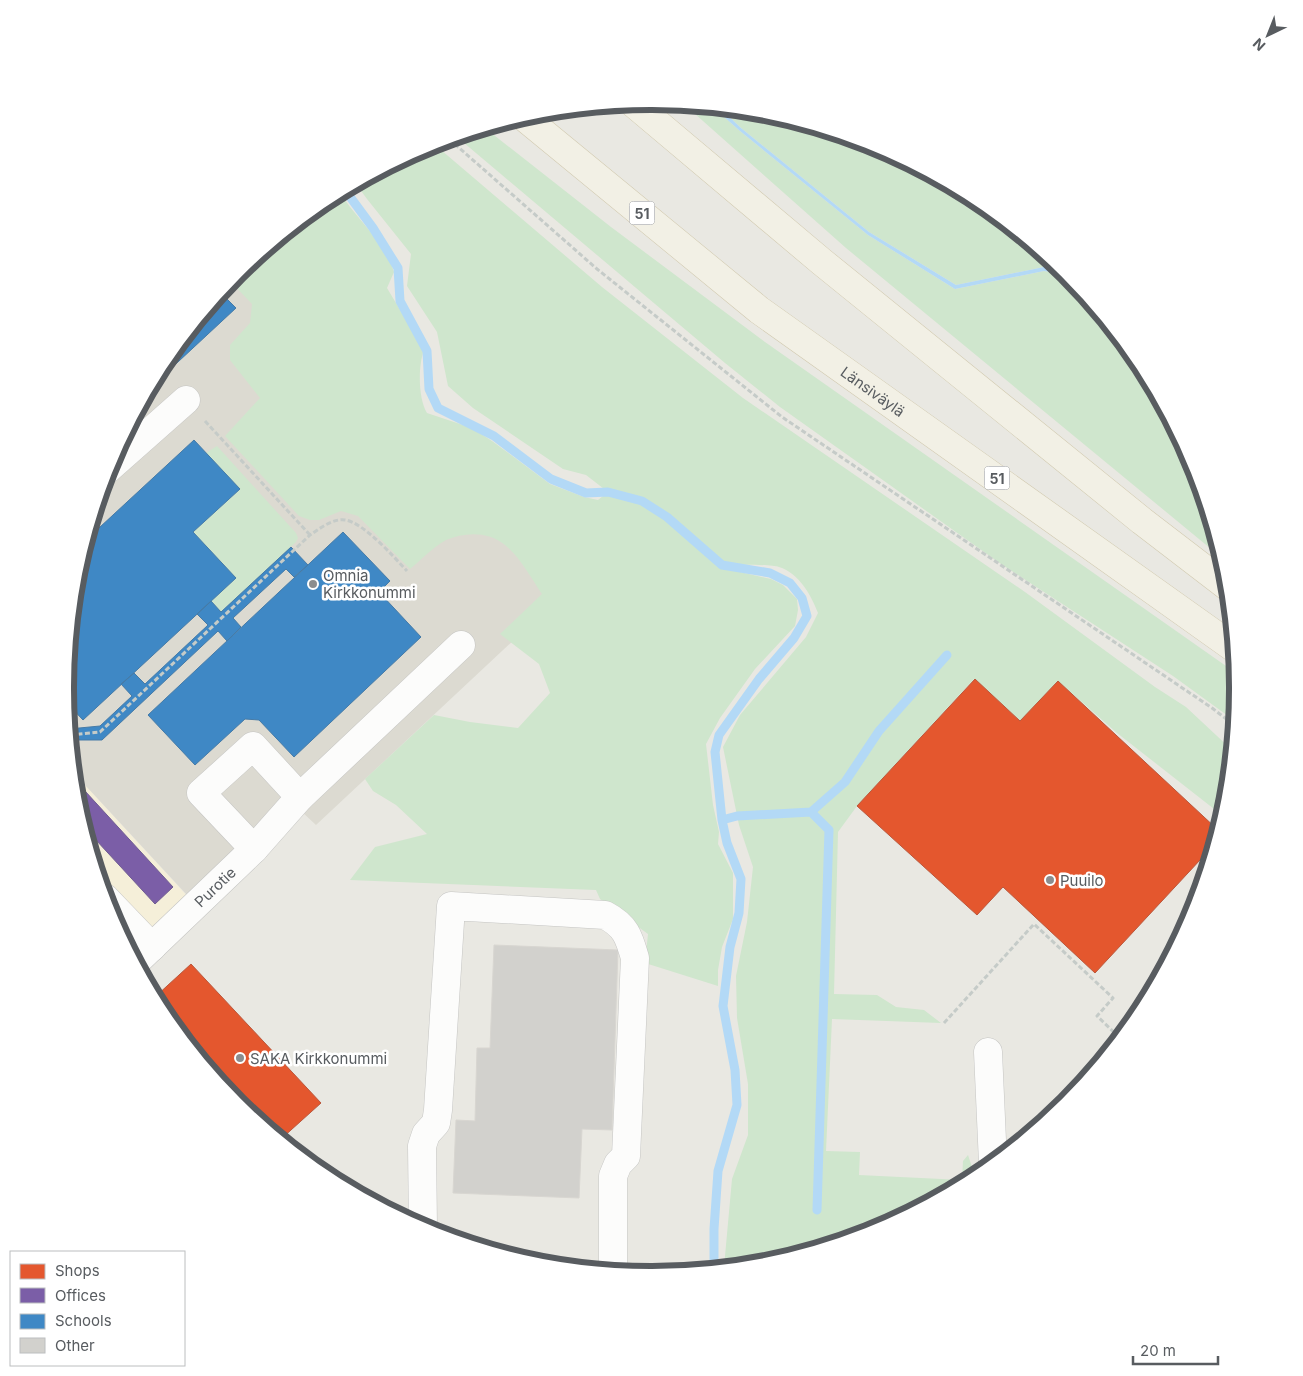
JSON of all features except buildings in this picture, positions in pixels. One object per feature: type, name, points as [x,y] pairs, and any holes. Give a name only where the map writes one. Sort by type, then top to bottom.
[{"type":"main road","points":[[642,110],[822,262],[1142,521],[1219,580]]},
{"type":"main road","name":"Länsiväylä","points":[[531,123],[759,310],[1227,643]]},
{"type":"street","points":[[123,456],[186,400]]},
{"type":"street","name":"Purotie","points":[[144,955],[254,849],[296,803],[461,644]]},
{"type":"street","points":[[254,849],[201,793],[253,746],[296,803]]},
{"type":"street","points":[[423,1219],[422,1146],[426,1134],[436,1124],[438,1110],[452,906],[605,915],[618,922],[629,938],[635,958],[626,1156],[618,1164],[613,1176],[613,1265]]},
{"type":"street","points":[[127,930],[144,955]]},
{"type":"street","points":[[988,1052],[993,1153]]},
{"type":"path","points":[[456,145],[597,269],[782,417],[1212,708],[1228,721]]},
{"type":"path","points":[[186,400],[310,535]]},
{"type":"path","points":[[76,734],[100,732],[310,535],[326,524],[344,520],[358,525],[407,571]]},
{"type":"path","points":[[944,1023],[1034,924],[1114,998],[1097,1016],[1115,1033]]},
{"type":"shaded area","name":"Omnia Kirkkonummi","points":[[243,279],[562,595],[316,825],[286,797],[187,895],[82,782],[75,726],[75,650],[85,575],[93,538],[104,502],[133,432],[171,367],[193,336]]},
{"type":"shaded area","points":[[82,782],[191,900],[137,951],[104,874],[93,838]]},
{"type":"green space","points":[[692,111],[721,114],[868,235],[955,289],[1044,271],[1052,272],[1086,307],[1110,336],[1152,399],[1170,432],[1185,467],[1199,502],[1213,550],[846,248]]},
{"type":"green space","points":[[727,115],[801,130],[873,154],[940,188],[972,208],[1003,230],[1047,267],[956,285],[869,232]]},
{"type":"green space","points":[[492,133],[611,227],[765,342],[1228,668],[1228,716],[1173,676],[1001,564],[780,407],[725,363],[463,142]]},
{"type":"green space","points":[[441,150],[602,287],[743,398],[1025,592],[1155,687],[1186,707],[1226,744],[1216,810],[1117,733],[1058,681],[1020,721],[974,679],[857,806],[838,832],[834,994],[877,995],[896,1007],[924,1010],[941,1023],[832,1019],[826,1151],[860,1152],[859,1175],[953,1180],[940,1188],[873,1222],[837,1235],[764,1255],[725,1261],[732,1179],[748,1135],[748,1084],[737,1018],[736,976],[747,922],[753,867],[739,825],[723,747],[740,715],[806,637],[818,613],[808,592],[793,574],[786,570],[775,566],[724,565],[740,572],[771,579],[783,585],[797,599],[798,610],[795,626],[755,669],[720,718],[706,744],[713,805],[719,832],[718,844],[733,873],[733,919],[722,947],[718,970],[718,986],[645,963],[648,934],[600,899],[596,890],[350,880],[375,847],[427,834],[396,805],[373,791],[365,779],[434,715],[518,728],[550,693],[539,664],[500,634],[542,594],[516,555],[499,540],[492,537],[468,534],[453,537],[441,543],[410,569],[358,516],[341,511],[319,520],[310,520],[299,516],[225,436],[260,398],[230,360],[230,345],[250,323],[252,304],[236,287],[300,230],[345,199],[387,252],[394,272],[387,288],[424,350],[420,382],[422,399],[427,413],[472,428],[550,484],[584,497],[598,500],[608,492],[586,475],[563,469],[473,408],[448,386],[437,332],[407,286],[411,254],[360,190],[396,170]]},
{"type":"green space","points":[[217,446],[296,533],[298,538],[221,612],[211,601],[193,532],[240,489],[206,453]]},
{"type":"green space","points":[[968,1155],[972,1168],[962,1174],[963,1161]]},
{"type":"water","points":[[721,114],[727,115],[869,232],[956,285],[1044,267],[1052,272],[1044,271],[955,289],[868,235]]},
{"type":"waterway","points":[[350,196],[373,228],[398,268],[400,301],[427,351],[429,389],[438,408],[494,436],[551,479],[586,493],[608,492],[642,501],[667,517],[722,565],[770,573],[790,583],[802,598],[807,616],[794,638],[759,679],[719,735],[715,752],[722,820],[727,843],[741,879],[739,913],[730,947],[723,1006],[735,1070],[737,1105],[718,1171],[714,1262]]},
{"type":"waterway","points":[[722,820],[737,816],[811,812],[845,782],[879,731],[947,655]]},
{"type":"waterway","points":[[811,812],[829,830],[817,1210]]},
{"type":"place","name":"Omnia Kirkkonummi","points":[[313,584]]},
{"type":"place","name":"Puuilo","points":[[1050,880]]},
{"type":"place","name":"SAKA Kirkkonummi","points":[[240,1058]]}]
